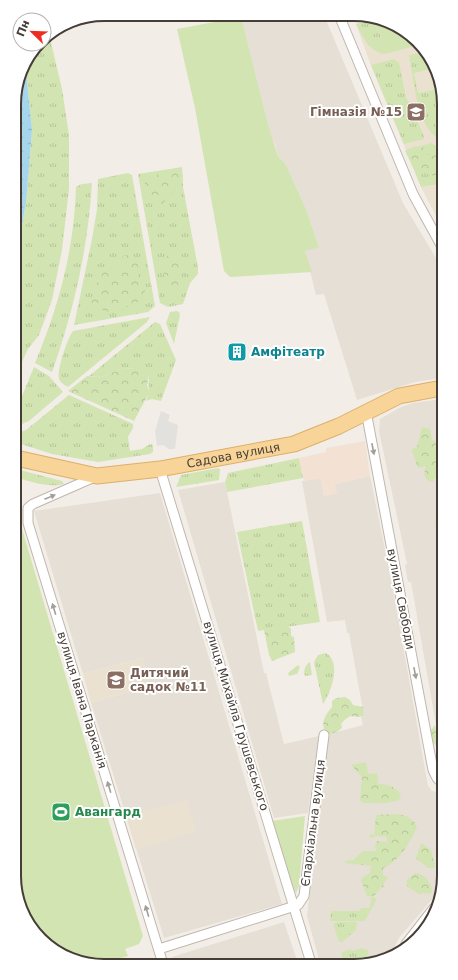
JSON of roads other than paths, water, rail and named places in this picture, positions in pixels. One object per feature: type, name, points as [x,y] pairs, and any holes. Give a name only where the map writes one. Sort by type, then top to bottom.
[{"type":"main road","name":"Садова вулиця","points":[[21,459],[98,476],[160,469],[294,444],[339,426],[366,411],[399,396],[437,389]]},
{"type":"street","points":[[340,21],[413,194],[437,236]]},
{"type":"street","name":"вулиця Свободи","points":[[366,411],[433,770],[437,778]]},
{"type":"street","name":"вулиця Михайла Грушевського","points":[[160,469],[310,959]]},
{"type":"street","name":"вулиця Івана Парканія","points":[[98,476],[33,504],[28,508],[28,523],[162,959]]},
{"type":"street","name":"Єпархіальна вулиця","points":[[294,908],[304,896],[324,735]]},
{"type":"street","points":[[159,949],[294,908]]},
{"type":"street","points":[[413,935],[420,926]]},
{"type":"water","points":[[26,75],[32,130],[26,203],[21,230],[21,99]]},
{"type":"place","name":"Гімназія №15","points":[[416,112]]},
{"type":"place","name":"Амфітеатр","points":[[237,352]]},
{"type":"place","name":"Дитячий садок №11","points":[[116,680]]},
{"type":"place","name":"Авангард","points":[[61,812]]}]
